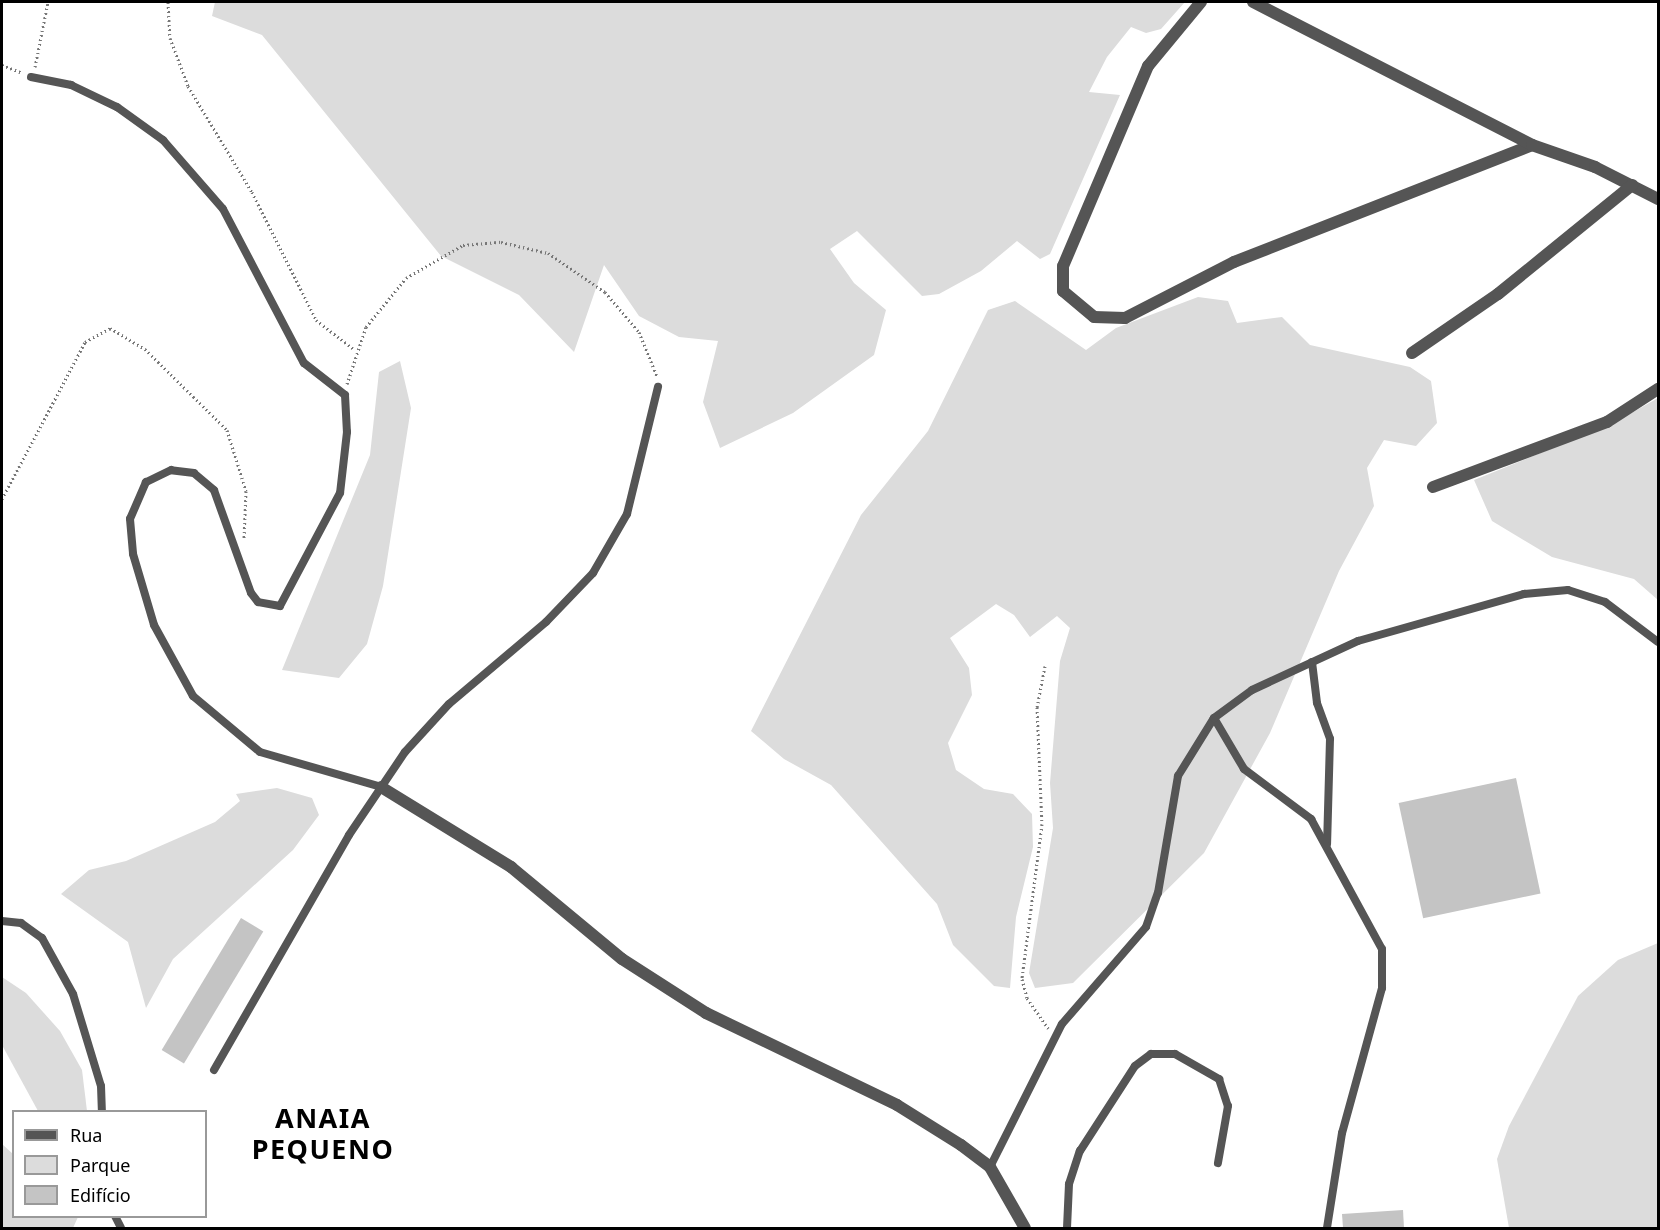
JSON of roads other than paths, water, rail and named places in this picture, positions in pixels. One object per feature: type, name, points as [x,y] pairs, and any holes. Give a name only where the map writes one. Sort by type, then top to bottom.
[{"type":"street","points":[[1201,2],[1148,66],[1064,266],[1060,280],[1068,299],[1094,317],[1125,318],[1234,262],[1532,145]]},
{"type":"street","points":[[1253,2],[1532,145],[1632,185],[1659,199]]},
{"type":"street","points":[[1412,353],[1498,294],[1632,185]]},
{"type":"street","points":[[1433,487],[1607,422],[1659,389]]},
{"type":"street","points":[[381,787],[511,867],[622,959],[706,1013],[926,1121],[990,1167],[1025,1228]]},
{"type":"lane","points":[[31,76],[71,85],[117,107],[163,140],[223,208],[304,363],[345,395],[347,432],[340,493],[289,596],[280,606],[258,602],[242,567],[214,490],[194,473],[171,470],[146,482],[130,519],[133,554],[162,644],[193,696],[260,752],[381,787]]},
{"type":"lane","points":[[214,1070],[381,787],[442,711],[546,622],[593,573],[627,514],[658,387]]},
{"type":"lane","points":[[990,1167],[1054,1037],[1146,927],[1158,893],[1178,776],[1214,718],[1252,690],[1312,662],[1424,619],[1524,594],[1568,590],[1605,602],[1659,642]]},
{"type":"lane","points":[[1312,662],[1317,703],[1330,739],[1327,844]]},
{"type":"lane","points":[[1214,718],[1244,769],[1311,819],[1374,927],[1382,949],[1382,988],[1342,1133],[1327,1228]]},
{"type":"lane","points":[[2,921],[21,923],[42,938],[73,994],[100,1086],[102,1110]]},
{"type":"lane","points":[[1067,1228],[1069,1184],[1080,1151],[1135,1066],[1150,1054],[1174,1054],[1219,1079],[1228,1106],[1218,1163]]},
{"type":"district","name":"ANAIA PEQUENO","points":[[323,1132]]}]
